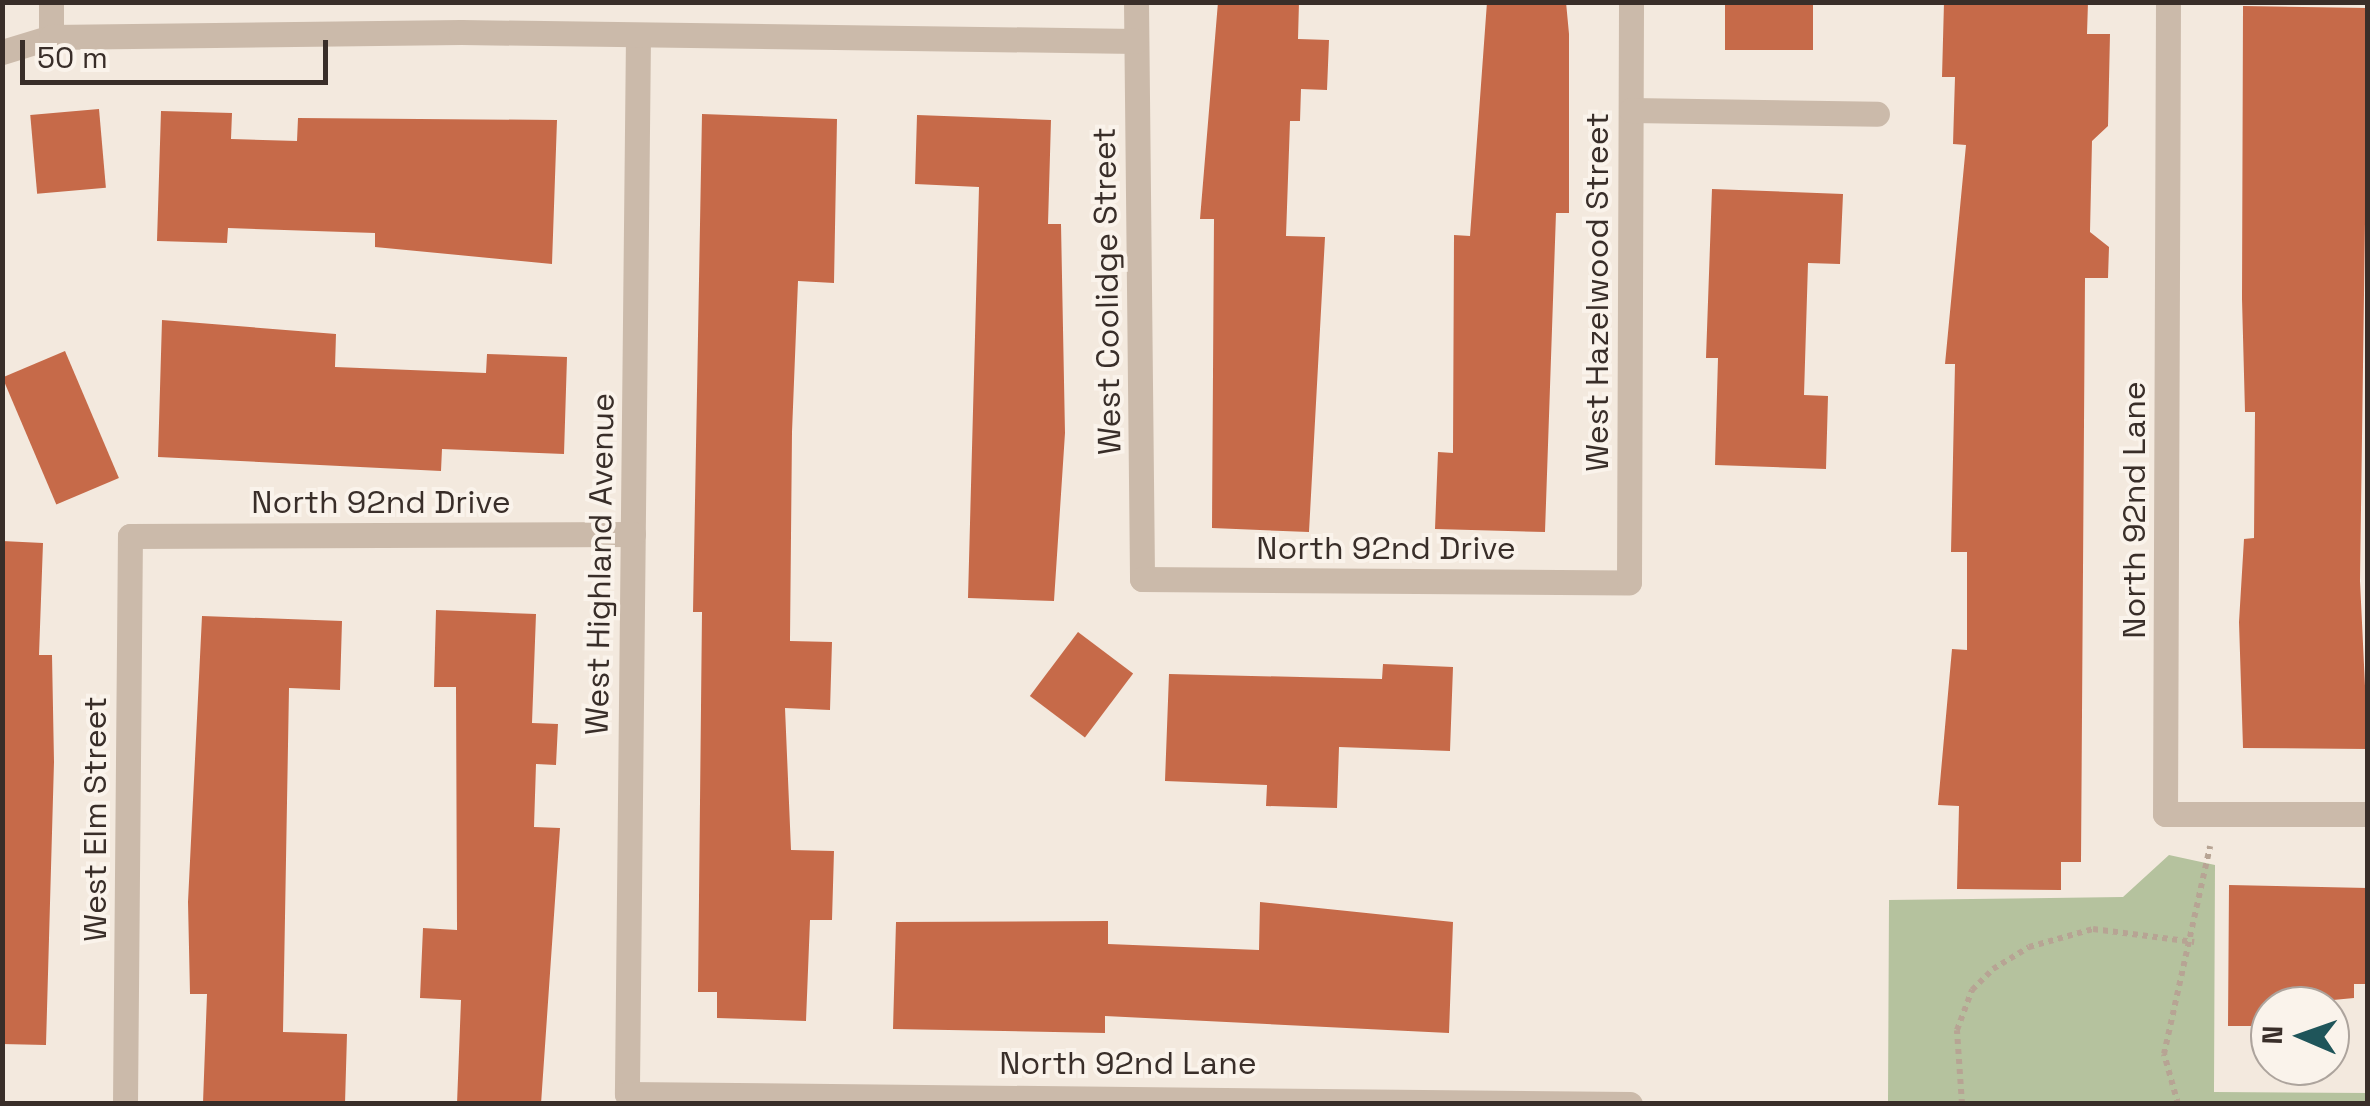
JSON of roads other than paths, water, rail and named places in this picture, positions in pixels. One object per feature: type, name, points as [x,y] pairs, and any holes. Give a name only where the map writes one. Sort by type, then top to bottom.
[{"type":"street","points":[[51,2],[51,37]]},
{"type":"street","name":"West Coolidge Street","points":[[1136,2],[1142,580]]},
{"type":"street","name":"West Hazelwood Street","points":[[1629,582],[1631,2]]},
{"type":"street","name":"North 92nd Lane","points":[[2168,2],[2165,814],[2368,814]]},
{"type":"street","points":[[2,52],[51,37],[638,35],[1136,42]]},
{"type":"street","name":"West Highland Avenue","points":[[627,1094],[638,35]]},
{"type":"street","points":[[1631,110],[1878,114]]},
{"type":"street","name":"North 92nd Drive","points":[[130,536],[633,534]]},
{"type":"street","name":"West Elm Street","points":[[126,1104],[130,536]]},
{"type":"street","name":"North 92nd Drive","points":[[1142,580],[1629,582]]},
{"type":"street","name":"North 92nd Lane","points":[[627,1094],[1630,1101]]}]
